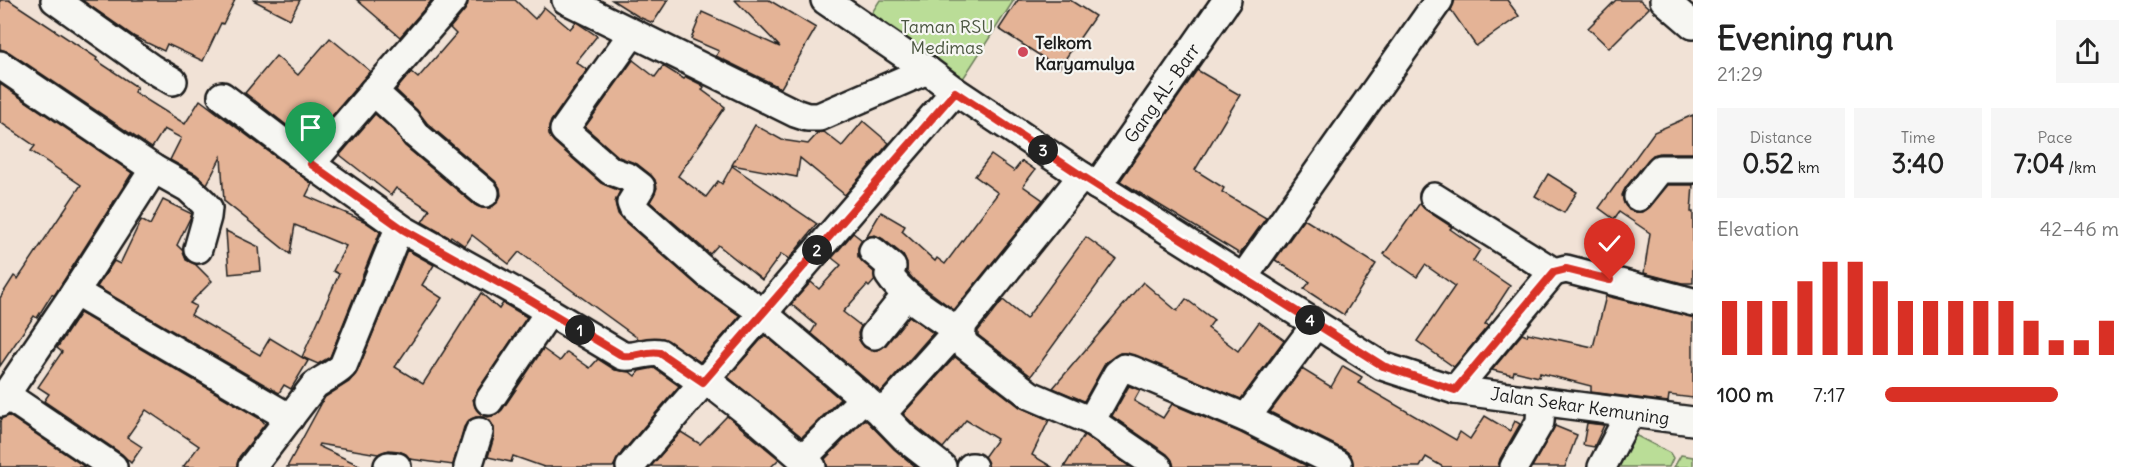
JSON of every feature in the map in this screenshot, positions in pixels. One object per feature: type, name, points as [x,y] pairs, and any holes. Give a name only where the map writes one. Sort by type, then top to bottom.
[{"type":"street","points":[[55,0],[173,81]]},
{"type":"street","points":[[311,164],[453,0]]},
{"type":"street","points":[[566,0],[807,117],[819,117],[927,70]]},
{"type":"street","name":"Jalan Sekar Kemuning","points":[[825,0],[955,92],[1090,181],[1383,366],[1455,390],[1693,421]]},
{"type":"street","name":"Gang AL- Barr","points":[[807,463],[960,327],[1090,181],[1227,0]]},
{"type":"street","points":[[1243,278],[1439,0]]},
{"type":"street","points":[[1664,0],[1693,25]]},
{"type":"street","points":[[632,34],[564,130],[611,171],[628,177],[641,187],[631,203],[633,208],[709,275],[763,313],[873,406],[905,438],[942,467]]},
{"type":"street","points":[[0,65],[154,170],[188,188],[208,208],[198,249]]},
{"type":"street","points":[[373,91],[406,121],[415,134],[485,193]]},
{"type":"street","points":[[630,467],[955,92]]},
{"type":"street","points":[[222,96],[311,164],[404,230],[623,356],[632,358],[651,351],[660,353],[704,381],[760,422],[807,463]]},
{"type":"street","points":[[1638,197],[1660,169],[1693,169]]},
{"type":"street","points":[[107,466],[3,399],[154,170]]},
{"type":"street","points":[[1434,197],[1554,272]]},
{"type":"street","points":[[252,467],[314,386],[333,375],[342,366],[395,238]]},
{"type":"street","points":[[873,251],[892,267],[889,275],[906,295],[960,327],[965,345],[1005,378],[1030,395],[1091,422],[1125,458],[1158,467]]},
{"type":"street","points":[[1455,390],[1554,272],[1566,269],[1693,302]]},
{"type":"street","points":[[75,292],[290,418]]},
{"type":"street","points":[[874,335],[906,295]]},
{"type":"street","points":[[489,401],[549,312]]},
{"type":"street","points":[[1246,418],[1316,324]]},
{"type":"street","points":[[1091,422],[1118,374],[1124,368],[1132,369],[1246,418],[1338,464]]},
{"type":"street","points":[[1514,467],[1540,422],[1541,401]]},
{"type":"street","points":[[1602,467],[1630,413]]},
{"type":"street","points":[[468,467],[479,432]]},
{"type":"street","points":[[388,466],[397,467]]},
{"type":"green space","name":"Taman RSU Medimas","points":[[880,0],[1014,0],[957,88],[866,22]]},
{"type":"green space","points":[[1637,436],[1670,453],[1673,458],[1669,467],[1615,467],[1627,445]]},
{"type":"green space","points":[[1681,455],[1693,457],[1693,467],[1674,467]]},
{"type":"building","points":[[0,0],[9,0],[97,58],[96,60],[137,87],[134,92],[185,124],[200,100],[312,184],[306,196],[364,221],[380,232],[330,357],[318,364],[302,357],[339,274],[333,271],[346,246],[295,225],[290,254],[224,201],[221,157],[207,184],[196,174],[170,160],[181,138],[164,129],[152,148],[9,52],[0,49]]},
{"type":"building","points":[[82,0],[235,0],[203,61],[167,44],[164,51],[135,37]]},
{"type":"building","points":[[253,0],[300,0],[290,19]]},
{"type":"building","points":[[357,0],[432,0],[400,37]]},
{"type":"building","points":[[468,0],[515,0],[535,19],[544,7],[570,29],[576,22],[597,36],[576,62],[587,70],[551,121],[549,135],[601,183],[620,191],[615,202],[618,214],[623,220],[699,287],[740,316],[700,362],[663,338],[639,339],[519,252],[509,264],[472,235],[465,246],[451,236],[450,238],[422,222],[430,210],[396,188],[391,195],[340,155],[375,114],[394,131],[405,146],[475,205],[490,208],[497,203],[501,195],[500,188],[495,181],[427,123],[396,90],[411,72],[418,78],[456,34],[450,28],[465,10]]},
{"type":"building","points":[[612,0],[668,0],[653,23]]},
{"type":"building","points":[[735,0],[769,0],[816,28],[781,88],[716,56],[719,51],[691,39],[702,12],[780,47]]},
{"type":"building","points":[[1018,0],[1070,0],[1095,16],[1059,68],[999,29]]},
{"type":"building","points":[[1455,0],[1507,0],[1519,16],[1476,46],[1451,10]]},
{"type":"building","points":[[1616,0],[1640,0],[1649,8],[1609,48],[1588,28]]},
{"type":"building","points":[[330,38],[370,71],[315,136],[313,134],[307,141],[245,93],[276,56],[298,75]]},
{"type":"building","points":[[633,60],[655,77],[663,66],[684,79],[686,77],[700,84],[704,87],[702,90],[725,107],[678,176],[706,197],[718,181],[722,184],[732,166],[817,224],[789,259],[781,254],[762,280],[718,245],[710,254],[650,202],[657,188],[651,175],[637,164],[619,157],[585,127]]},
{"type":"building","points":[[1197,70],[1240,95],[1195,170],[1224,188],[1222,192],[1266,218],[1240,254],[1120,181]]},
{"type":"building","points":[[0,84],[132,173],[54,296],[52,294],[37,318],[34,316],[0,366],[0,298],[14,276],[18,279],[81,185],[31,151],[35,146],[0,122]]},
{"type":"building","points":[[1693,115],[1693,153],[1653,155],[1622,195],[1629,210],[1643,212],[1668,185],[1693,185],[1691,212],[1693,212],[1693,283],[1682,283],[1644,273],[1650,233],[1619,212],[1614,219],[1599,208],[1654,132]]},
{"type":"building","points":[[863,121],[889,143],[845,195],[800,158],[797,177],[732,165],[755,125],[782,140],[808,144],[818,133],[824,132],[842,146]]},
{"type":"building","points":[[991,155],[1014,171],[1022,161],[1035,170],[1023,186],[1043,200],[954,310],[914,280],[907,272],[907,264],[903,255],[875,235],[866,237],[881,212],[905,226],[902,231],[935,261],[937,258],[945,264],[998,193],[975,176]]},
{"type":"building","points":[[1548,174],[1577,192],[1564,213],[1535,196]]},
{"type":"building","points":[[163,200],[192,214],[177,245],[183,251],[186,260],[195,264],[212,281],[190,303],[196,306],[191,315],[260,355],[270,338],[308,361],[291,389],[284,385],[279,393],[97,287],[114,261],[120,264],[141,220],[150,225]]},
{"type":"building","points":[[1420,203],[1426,210],[1452,227],[1450,229],[1480,250],[1473,261],[1510,286],[1485,324],[1489,325],[1454,367],[1417,341],[1455,286],[1425,265],[1417,277],[1384,254]]},
{"type":"building","points":[[1304,219],[1376,264],[1344,315],[1304,289],[1310,282],[1275,260]]},
{"type":"building","points":[[226,231],[259,247],[261,271],[229,274]]},
{"type":"building","points":[[853,233],[862,240],[858,248],[858,257],[874,272],[875,280],[869,287],[867,285],[843,312],[861,326],[858,333],[859,340],[864,347],[872,351],[886,345],[909,316],[933,333],[881,392],[811,333],[816,325],[791,304],[811,282],[819,289],[841,265],[832,258]]},
{"type":"building","points":[[1086,237],[1116,259],[1031,376],[978,335],[978,331],[1003,300],[1026,319]]},
{"type":"building","points":[[407,250],[434,265],[422,285],[442,298],[395,367],[423,384],[481,293],[499,309],[503,303],[527,317],[473,399],[475,407],[481,414],[488,417],[502,410],[543,349],[560,361],[567,352],[590,368],[598,359],[615,370],[630,372],[635,376],[639,371],[654,368],[679,386],[625,447],[613,467],[544,467],[513,456],[511,462],[488,457],[494,437],[494,428],[484,417],[476,417],[469,420],[464,427],[453,465],[410,459],[399,451],[389,450],[378,454],[319,444],[318,446],[363,467],[287,467],[325,397],[349,382],[357,372]]},
{"type":"building","points":[[1143,282],[1177,311],[1186,299],[1214,320],[1208,328],[1238,351],[1259,322],[1284,340],[1241,399],[1127,353],[1120,353],[1106,362],[1084,401],[1053,388]]},
{"type":"building","points":[[1606,296],[1693,317],[1693,398],[1669,395],[1668,402],[1591,392],[1591,386],[1540,373],[1539,377],[1514,371],[1513,375],[1492,370],[1522,334],[1527,336],[1528,333],[1593,347]]},
{"type":"building","points":[[80,313],[262,420],[265,424],[239,457],[237,467],[183,467],[199,446],[146,410],[127,437],[142,447],[131,463],[122,454],[44,401],[49,394],[38,387],[62,352],[57,348]]},
{"type":"building","points":[[765,335],[840,399],[802,437],[728,377]]},
{"type":"building","points":[[955,357],[1020,407],[1049,420],[1032,455],[1052,467],[989,467],[984,457],[997,439],[966,420],[943,448],[903,414]]},
{"type":"building","points":[[1343,366],[1362,377],[1358,383],[1456,440],[1460,432],[1470,439],[1485,416],[1510,431],[1515,421],[1520,424],[1500,459],[1498,467],[1443,467],[1426,457],[1420,467],[1353,467],[1351,456],[1345,450],[1270,412],[1302,369],[1331,387]]},
{"type":"building","points":[[1129,386],[1140,390],[1134,401],[1163,418],[1172,404],[1239,432],[1309,467],[1174,467],[1167,454],[1112,416]]},
{"type":"building","points":[[9,416],[85,467],[0,467],[0,422],[2,418]]},
{"type":"building","points":[[727,416],[779,459],[771,467],[651,466],[681,432],[700,444]]},
{"type":"building","points":[[865,419],[894,449],[916,467],[827,467],[825,459]]},
{"type":"building","points":[[1587,423],[1604,425],[1594,447],[1583,445]]},
{"type":"building","points":[[1555,426],[1577,435],[1565,467],[1532,467]]},
{"type":"building","points":[[1084,435],[1130,467],[1064,467]]},
{"type":"place","name":"Telkom Karyamulya","points":[[1023,52]]},
{"type":"route","points":[[311,164],[404,230],[528,299],[623,356],[632,358],[651,351],[660,353],[703,382],[955,92],[1082,176],[1383,366],[1455,390],[1554,272],[1566,269],[1610,280]]}]
